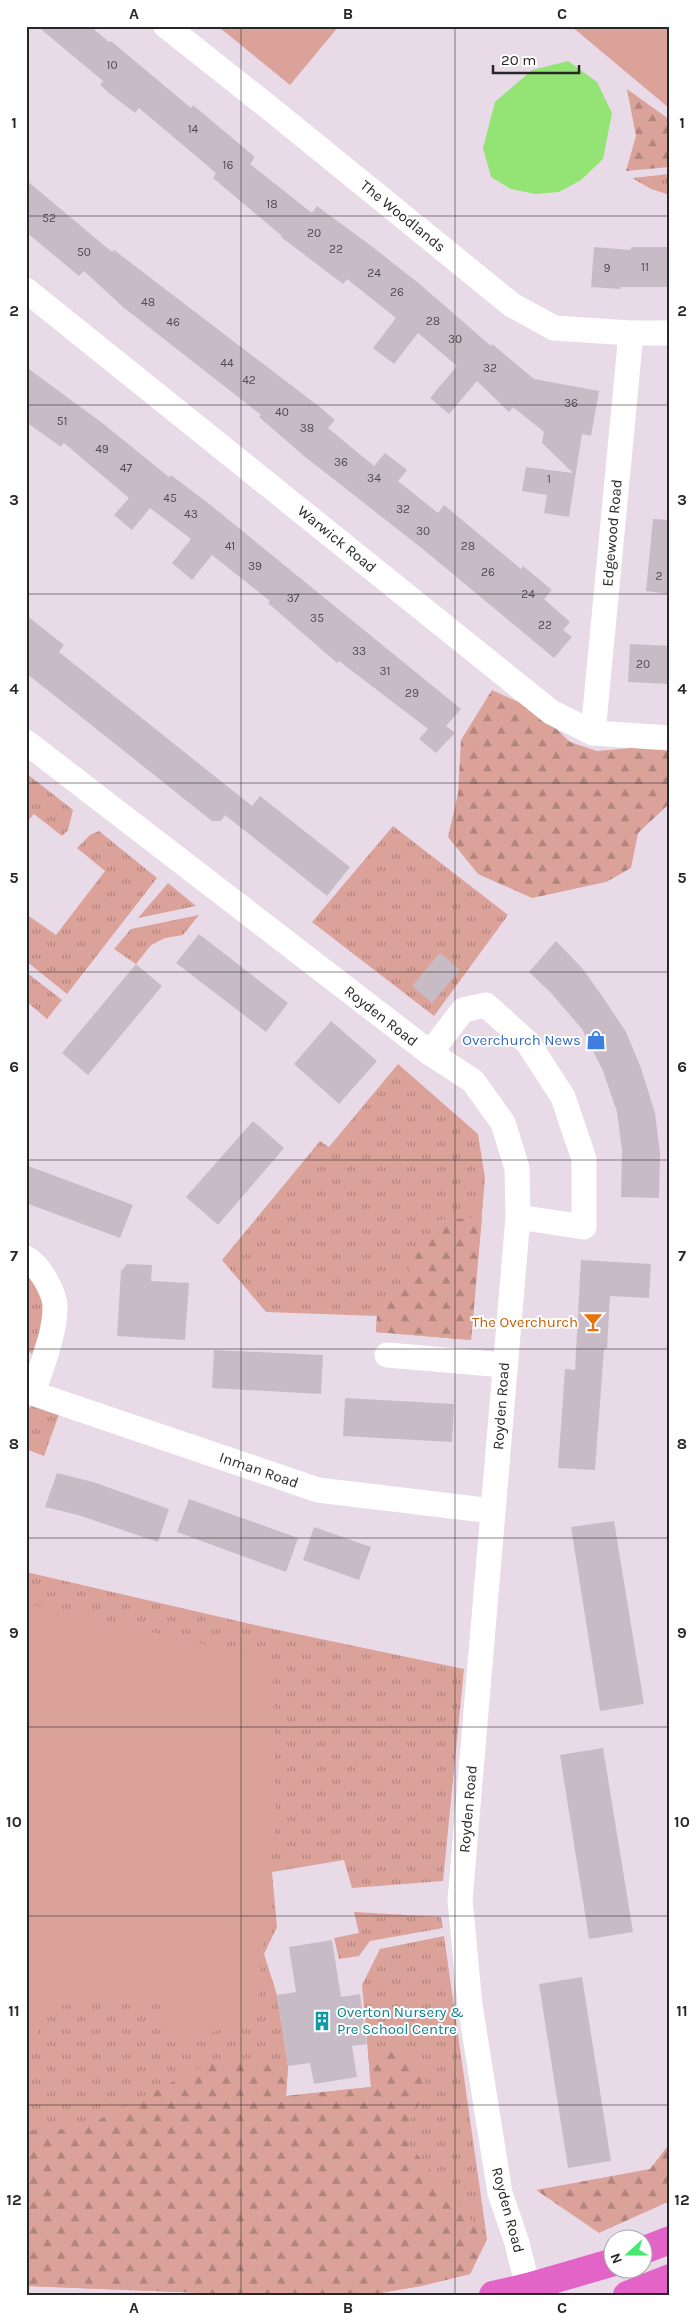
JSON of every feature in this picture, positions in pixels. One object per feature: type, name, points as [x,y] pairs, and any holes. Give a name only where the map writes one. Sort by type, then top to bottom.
[{"type":"main road","points":[[654,2246],[670,2240]]},
{"type":"main road","points":[[493,2295],[529,2291],[604,2265]]},
{"type":"main road","points":[[627,2295],[670,2278]]},
{"type":"street","name":"The Woodlands","points":[[166,26],[278,114],[512,305],[554,328],[631,333],[670,333]]},
{"type":"street","name":"Warwick Road","points":[[26,290],[551,712],[593,733],[670,738]]},
{"type":"street","name":"Edgewood Road","points":[[593,733],[631,333]]},
{"type":"street","name":"Royden Road","points":[[26,742],[430,1053],[473,1081],[503,1123],[517,1168],[518,1217],[504,1364],[460,1900],[470,2005],[500,2192],[517,2243],[529,2291]]},
{"type":"street","points":[[430,1053],[463,1010],[486,1005],[528,1043],[563,1097],[584,1159],[584,1227],[518,1217]]},
{"type":"street","name":"Inman Road","points":[[26,1258],[45,1277],[55,1306],[48,1350],[30,1392],[318,1490],[493,1511]]},
{"type":"street","points":[[387,1355],[504,1364]]},
{"type":"green space","points":[[222,26],[339,26],[290,85],[220,28]]},
{"type":"green space","points":[[571,26],[670,26],[670,108],[669,108]]},
{"type":"green space","points":[[627,89],[670,120],[670,167],[626,171],[636,136]]},
{"type":"green space","points":[[670,174],[670,195],[651,189],[632,178]]},
{"type":"green space","points":[[492,690],[536,710],[570,742],[597,751],[654,746],[670,748],[670,803],[638,833],[631,868],[606,882],[532,898],[478,874],[448,837],[458,794],[461,740]]},
{"type":"green space","points":[[26,773],[73,810],[68,830],[62,836],[34,814],[26,823]]},
{"type":"green space","points":[[393,826],[508,915],[434,1016],[312,922]]},
{"type":"green space","points":[[99,831],[157,878],[67,994],[26,961],[26,914],[56,935],[105,871],[77,848],[90,835]]},
{"type":"green space","points":[[168,883],[196,906],[138,918]]},
{"type":"green space","points":[[199,915],[183,935],[165,938],[151,945],[136,964],[114,949],[131,929]]},
{"type":"green space","points":[[26,972],[62,1000],[47,1019],[26,1001]]},
{"type":"green space","points":[[398,1064],[478,1134],[485,1178],[471,1340],[376,1332],[377,1316],[266,1312],[222,1260],[320,1141],[329,1147]]},
{"type":"green space","points":[[482,1217],[471,1340],[376,1332],[377,1316],[404,1279],[415,1256],[439,1220]]},
{"type":"green space","points":[[26,1272],[35,1283],[44,1303],[43,1320],[32,1354],[26,1349]]},
{"type":"green space","points":[[31,1405],[60,1412],[44,1456],[26,1449],[26,1416]]},
{"type":"green space","points":[[26,1572],[264,1627],[464,1669],[443,1881],[352,1888],[344,1860],[272,1872],[277,1927],[264,1954],[277,1995],[288,2066],[286,2096],[371,2087],[362,1985],[380,1949],[444,1936],[487,2239],[470,2274],[421,2286],[368,2295],[257,2295],[26,2286]]},
{"type":"green space","points":[[26,1603],[272,1660],[276,1813],[256,2020],[172,2043],[159,2002],[51,2005],[26,2057]]},
{"type":"green space","points":[[354,1912],[441,1917],[443,1928],[370,1941],[359,1956],[339,1959],[334,1938],[359,1933]]},
{"type":"green space","points":[[404,2048],[428,2086],[402,2136],[487,2239],[470,2274],[421,2286],[368,2295],[257,2295],[26,2286],[26,2131],[83,2128],[215,2060],[288,2066],[286,2096],[371,2087],[368,2052]]},
{"type":"green space","points":[[670,2143],[670,2201],[610,2228],[604,2228],[604,2231],[599,2233],[536,2190],[650,2169]]},
{"type":"shaded area","points":[[568,61],[597,82],[612,113],[603,159],[581,180],[559,192],[535,194],[511,189],[491,177],[483,148],[495,102],[532,70]]},
{"type":"building","points":[[37,26],[90,26],[109,42],[111,41],[191,108],[193,105],[255,157],[250,164],[312,213],[317,206],[374,248],[422,286],[491,346],[492,344],[534,379],[599,391],[591,436],[582,434],[569,517],[544,513],[547,495],[522,491],[526,467],[573,473],[542,443],[544,432],[513,407],[509,412],[477,381],[449,414],[430,398],[457,366],[418,333],[394,364],[373,348],[396,318],[347,279],[343,284],[281,237],[213,178],[216,173],[139,108],[135,113],[109,93],[100,85],[103,81]]},
{"type":"building","points":[[26,180],[112,252],[114,250],[321,408],[335,420],[328,428],[374,466],[385,453],[407,470],[398,481],[438,513],[444,505],[521,569],[523,566],[552,590],[544,599],[570,622],[563,630],[572,637],[554,658],[424,550],[304,456],[259,417],[261,415],[123,307],[84,271],[79,276],[26,232]]},
{"type":"building","points":[[594,247],[631,250],[631,247],[670,247],[670,287],[621,287],[620,289],[591,287]]},
{"type":"building","points":[[26,367],[101,422],[169,477],[171,475],[213,507],[461,709],[446,726],[455,733],[436,753],[419,739],[428,729],[339,661],[337,663],[268,603],[270,601],[212,555],[192,580],[172,563],[191,539],[150,508],[132,530],[114,515],[129,498],[64,443],[61,447],[26,422]]},
{"type":"building","points":[[653,519],[670,520],[670,594],[646,591]]},
{"type":"building","points":[[26,615],[64,645],[59,652],[252,806],[260,796],[350,867],[327,896],[225,815],[221,821],[212,821],[26,673]]},
{"type":"building","points":[[630,644],[670,646],[670,684],[628,682]]},
{"type":"building","points":[[199,934],[288,1003],[266,1032],[176,963]]},
{"type":"building","points":[[556,941],[582,968],[600,993],[626,1032],[641,1068],[655,1113],[660,1153],[659,1198],[621,1197],[622,1150],[617,1112],[603,1071],[582,1029],[551,993],[529,972]]},
{"type":"building","points":[[440,953],[460,970],[432,1003],[412,986]]},
{"type":"building","points":[[136,964],[162,986],[88,1075],[62,1053]]},
{"type":"building","points":[[331,1021],[377,1061],[339,1104],[294,1064]]},
{"type":"building","points":[[253,1121],[284,1148],[218,1225],[186,1197]]},
{"type":"building","points":[[26,1165],[133,1205],[120,1238],[26,1203]]},
{"type":"building","points":[[581,1260],[651,1264],[649,1298],[610,1296],[607,1349],[604,1349],[595,1470],[558,1468],[565,1369],[575,1370]]},
{"type":"building","points":[[127,1264],[152,1265],[151,1281],[189,1283],[185,1340],[117,1336],[121,1271]]},
{"type":"building","points":[[214,1350],[323,1355],[321,1394],[212,1388]]},
{"type":"building","points":[[345,1398],[454,1404],[452,1442],[343,1436]]},
{"type":"building","points":[[57,1473],[93,1482],[169,1509],[158,1542],[78,1515],[45,1507]]},
{"type":"building","points":[[189,1499],[298,1538],[286,1572],[177,1532]]},
{"type":"building","points":[[614,1521],[644,1704],[600,1711],[571,1527]]},
{"type":"building","points":[[314,1527],[371,1547],[359,1580],[303,1560]]},
{"type":"building","points":[[603,1748],[633,1932],[589,1939],[560,1755]]},
{"type":"building","name":"Overton Nursery & Pre School Centre","points":[[332,1940],[341,1997],[360,1994],[367,2044],[352,2046],[357,2077],[314,2084],[310,2063],[288,2066],[277,1995],[296,1992],[289,1947]]},
{"type":"building","points":[[582,1977],[611,2161],[568,2168],[539,1984]]},
{"type":"place","name":"Overchurch News","points":[[596,1040]]},
{"type":"place","name":"The Overchurch","points":[[593,1322]]},
{"type":"place","name":"Overton Nursery & Pre School Centre","points":[[322,2021]]}]
